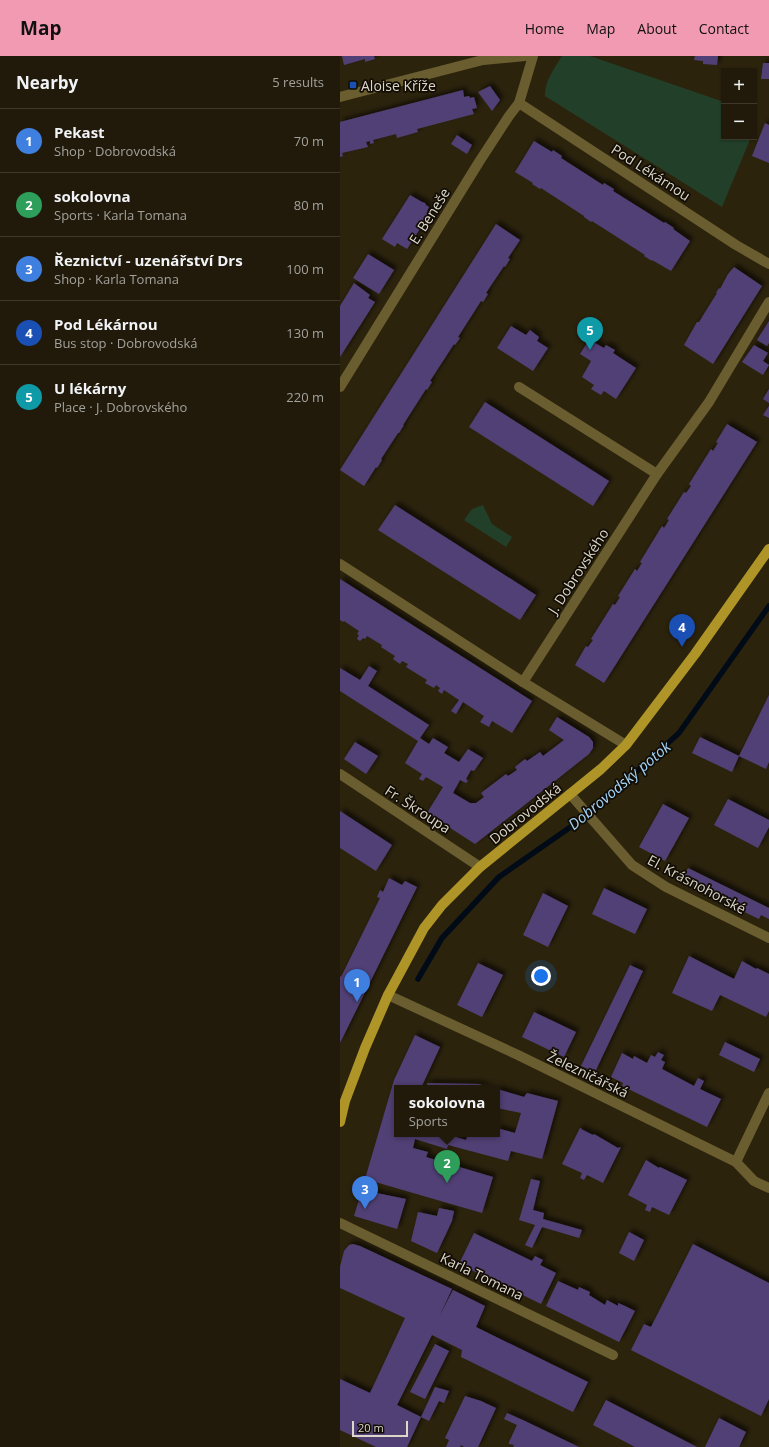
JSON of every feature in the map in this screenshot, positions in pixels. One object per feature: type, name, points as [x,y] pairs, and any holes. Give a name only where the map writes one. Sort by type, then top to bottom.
[{"type":"main road","name":"Dobrovodská","points":[[340,1122],[345,1101],[362,1055],[388,994],[424,928],[442,906],[480,868],[600,769],[626,745],[695,654],[769,549]]},
{"type":"street","points":[[340,97],[483,60],[525,56]]},
{"type":"street","name":"E. Beneše","points":[[340,387],[479,162],[519,103],[533,56]]},
{"type":"street","name":"Pod Lékárnou","points":[[519,103],[736,245],[769,264]]},
{"type":"street","name":"J. Dobrovského","points":[[523,682],[657,474],[709,402],[769,302]]},
{"type":"street","points":[[518,387],[657,474]]},
{"type":"street","points":[[340,564],[523,682],[626,745]]},
{"type":"street","name":"Fr. Škroupa","points":[[340,774],[480,868]]},
{"type":"street","name":"El. Krásnohorské","points":[[570,794],[632,865],[666,887],[769,938]]},
{"type":"street","name":"Železničářská","points":[[388,994],[480,1037],[736,1162],[754,1181],[769,1188]]},
{"type":"street","points":[[736,1162],[769,1093]]},
{"type":"street","name":"Karla Tomana","points":[[340,1223],[613,1355]]},
{"type":"green space","points":[[562,56],[590,56],[721,101],[721,140],[750,140],[722,207],[545,96],[548,80]]},
{"type":"green space","points":[[483,505],[492,524],[512,537],[506,547],[464,520],[472,509]]},
{"type":"building","points":[[342,56],[374,56],[375,59],[365,62],[365,59],[344,65]]},
{"type":"building","points":[[695,56],[718,56],[717,65],[703,64],[703,61],[694,60]]},
{"type":"building","points":[[763,63],[769,63],[769,79],[761,79]]},
{"type":"building","points":[[490,86],[500,100],[492,111],[478,92]]},
{"type":"building","points":[[463,90],[464,97],[474,97],[477,108],[472,109],[474,114],[417,129],[418,132],[397,138],[396,134],[373,140],[374,143],[370,144],[370,141],[366,142],[368,147],[342,153],[343,156],[340,157],[340,122]]},
{"type":"building","points":[[765,123],[769,125],[769,163],[752,156]]},
{"type":"building","points":[[457,135],[472,145],[467,154],[451,144]]},
{"type":"building","points":[[534,141],[552,152],[553,150],[562,156],[561,158],[603,185],[604,183],[614,189],[613,191],[664,223],[665,222],[690,241],[671,271],[644,256],[645,255],[592,221],[591,222],[515,172]]},
{"type":"building","points":[[410,195],[425,203],[429,207],[427,211],[430,213],[407,249],[397,243],[395,247],[382,239]]},
{"type":"building","points":[[496,224],[520,240],[508,258],[510,259],[505,267],[504,266],[486,293],[488,294],[483,302],[481,301],[458,337],[460,338],[455,345],[454,344],[430,381],[432,382],[427,390],[426,389],[381,459],[382,460],[377,468],[376,467],[364,486],[340,470]]},
{"type":"building","points":[[368,254],[394,270],[379,294],[353,278]]},
{"type":"building","points":[[734,267],[762,286],[713,364],[684,345],[697,322],[699,322],[719,288],[720,289],[728,274]]},
{"type":"building","points":[[354,283],[370,295],[368,298],[375,302],[340,357],[340,306]]},
{"type":"building","points":[[769,321],[769,343],[767,346],[757,340]]},
{"type":"building","points":[[511,326],[526,335],[530,330],[539,337],[537,341],[548,348],[533,371],[497,348]]},
{"type":"building","points":[[589,340],[596,342],[595,343],[604,348],[606,345],[615,350],[613,353],[636,368],[616,399],[604,391],[601,395],[591,389],[594,385],[582,377],[591,361],[580,354]]},
{"type":"building","points":[[754,345],[768,353],[763,361],[769,365],[763,375],[742,362]]},
{"type":"building","points":[[769,389],[769,403],[763,399]]},
{"type":"building","points":[[485,402],[609,481],[593,506],[469,427]]},
{"type":"building","points":[[769,406],[769,418],[763,415]]},
{"type":"building","points":[[727,424],[757,442],[604,683],[575,665],[586,646],[588,647],[593,640],[591,639],[613,604],[615,605],[620,597],[618,596],[635,569],[637,571],[642,563],[640,562],[662,526],[664,528],[669,520],[667,519],[684,492],[686,493],[691,486],[689,484],[711,449],[713,451],[718,443],[716,442]]},
{"type":"building","points":[[395,505],[536,595],[520,620],[378,530]]},
{"type":"building","points":[[340,579],[532,701],[512,733],[492,721],[489,727],[480,722],[484,716],[463,702],[456,714],[451,711],[459,700],[444,690],[442,694],[438,691],[440,688],[436,685],[434,688],[425,683],[427,680],[406,667],[408,664],[402,661],[400,664],[393,659],[395,656],[381,647],[382,645],[367,636],[365,639],[363,638],[360,641],[357,639],[359,635],[357,634],[359,631],[340,620]]},
{"type":"building","points":[[369,666],[377,671],[368,686],[429,725],[420,738],[429,744],[433,738],[448,747],[444,753],[459,762],[468,749],[483,758],[474,771],[471,770],[466,779],[468,781],[466,783],[460,780],[453,793],[470,803],[476,803],[484,797],[481,793],[506,774],[508,776],[517,770],[515,767],[525,759],[527,761],[540,752],[543,756],[564,740],[549,730],[557,717],[589,737],[593,742],[593,748],[589,754],[475,844],[427,813],[443,787],[426,777],[423,781],[419,779],[422,774],[405,763],[418,741],[340,691],[340,668],[360,680]]},
{"type":"building","points":[[769,695],[769,762],[766,769],[739,756]]},
{"type":"building","points":[[700,737],[739,756],[732,772],[692,753]]},
{"type":"building","points":[[355,742],[378,756],[366,774],[344,759]]},
{"type":"building","points":[[728,799],[769,820],[769,827],[758,848],[714,825]]},
{"type":"building","points":[[663,804],[689,818],[665,861],[639,847]]},
{"type":"building","points":[[340,811],[392,845],[376,871],[340,848]]},
{"type":"building","points":[[688,868],[769,908],[769,919],[761,915],[759,919],[736,908],[736,906],[682,880]]},
{"type":"building","points":[[389,878],[402,885],[405,881],[417,887],[340,1043],[340,976],[341,977],[380,898],[377,897],[380,890],[383,892]]},
{"type":"building","points":[[604,888],[647,909],[635,934],[592,914]]},
{"type":"building","points":[[543,893],[568,906],[548,947],[523,935]]},
{"type":"building","points":[[689,956],[734,979],[742,961],[769,974],[769,1011],[766,1017],[720,995],[712,1011],[672,993]]},
{"type":"building","points":[[478,963],[503,975],[482,1017],[457,1005]]},
{"type":"building","points":[[630,965],[643,971],[595,1072],[581,1066]]},
{"type":"building","points":[[534,1012],[576,1032],[564,1057],[522,1037]]},
{"type":"building","points":[[415,1035],[440,1047],[422,1085],[394,1085],[394,1137],[456,1137],[466,1140],[467,1137],[500,1137],[500,1129],[515,1133],[521,1113],[500,1109],[500,1090],[524,1097],[527,1093],[558,1101],[542,1159],[511,1151],[508,1161],[448,1145],[447,1149],[415,1139],[413,1148],[428,1152],[426,1157],[493,1177],[482,1213],[365,1179],[394,1080]]},
{"type":"building","points":[[725,1042],[760,1059],[754,1072],[719,1055]]},
{"type":"building","points":[[658,1052],[664,1055],[661,1060],[665,1062],[662,1069],[694,1086],[698,1078],[704,1081],[700,1089],[721,1099],[707,1127],[622,1086],[623,1083],[611,1077],[622,1053],[633,1059],[634,1056],[647,1063],[651,1055],[655,1057]]},
{"type":"building","points":[[427,1083],[482,1085],[427,1085]]},
{"type":"building","points":[[580,1128],[593,1135],[594,1134],[618,1148],[621,1147],[603,1183],[587,1175],[584,1180],[580,1178],[582,1173],[562,1164]]},
{"type":"building","points":[[646,1160],[659,1168],[660,1167],[687,1180],[669,1215],[652,1207],[650,1212],[645,1210],[647,1205],[628,1195]]},
{"type":"building","points":[[531,1179],[540,1181],[533,1210],[544,1213],[543,1219],[582,1230],[579,1238],[542,1227],[532,1248],[525,1245],[535,1225],[519,1220]]},
{"type":"building","points":[[362,1190],[406,1199],[397,1229],[354,1216]]},
{"type":"building","points":[[439,1208],[454,1211],[452,1221],[437,1253],[411,1241],[418,1212],[437,1216]]},
{"type":"building","points":[[629,1232],[644,1240],[634,1261],[619,1253]]},
{"type":"building","points":[[474,1233],[532,1261],[535,1256],[543,1260],[540,1265],[556,1273],[541,1304],[459,1264]]},
{"type":"building","points":[[353,1244],[452,1289],[439,1317],[453,1290],[485,1306],[476,1327],[588,1382],[573,1412],[461,1357],[462,1350],[432,1335],[397,1405],[421,1417],[407,1447],[376,1447],[340,1430],[340,1379],[370,1393],[405,1318],[340,1288],[340,1267],[344,1251],[349,1245]]},
{"type":"building","points":[[693,1244],[769,1283],[769,1399],[761,1416],[631,1350],[644,1324],[651,1327]]},
{"type":"building","points":[[558,1281],[578,1290],[579,1287],[590,1292],[589,1295],[605,1305],[607,1300],[618,1306],[618,1303],[635,1311],[619,1342],[546,1306]]},
{"type":"building","points":[[435,1344],[449,1351],[425,1399],[410,1392]]},
{"type":"building","points":[[435,1387],[449,1391],[444,1403],[439,1401],[429,1421],[421,1417]]},
{"type":"building","points":[[465,1396],[496,1408],[478,1447],[464,1447],[461,1445],[460,1447],[446,1447],[449,1440],[445,1438]]},
{"type":"building","points":[[606,1400],[697,1447],[635,1447],[593,1425]]},
{"type":"building","points":[[507,1413],[579,1447],[513,1447],[514,1445],[509,1444],[509,1442],[517,1425],[504,1419]]},
{"type":"building","points":[[719,1418],[746,1432],[739,1447],[705,1447]]},
{"type":"waterway","name":"Dobrovodský potok","points":[[418,979],[442,938],[499,877],[592,812],[679,733],[769,606]]},
{"type":"place","name":"Aloise Kříže","points":[[353,85]]},
{"type":"place","name":"U lékárny","points":[[590,350]]},
{"type":"place","name":"Pod Lékárnou","points":[[682,647]]},
{"type":"place","name":"Pekast","points":[[357,1002]]},
{"type":"place","name":"sokolovna","points":[[447,1183]]},
{"type":"place","name":"Řeznictví - uzenářství Drs","points":[[365,1209]]}]
